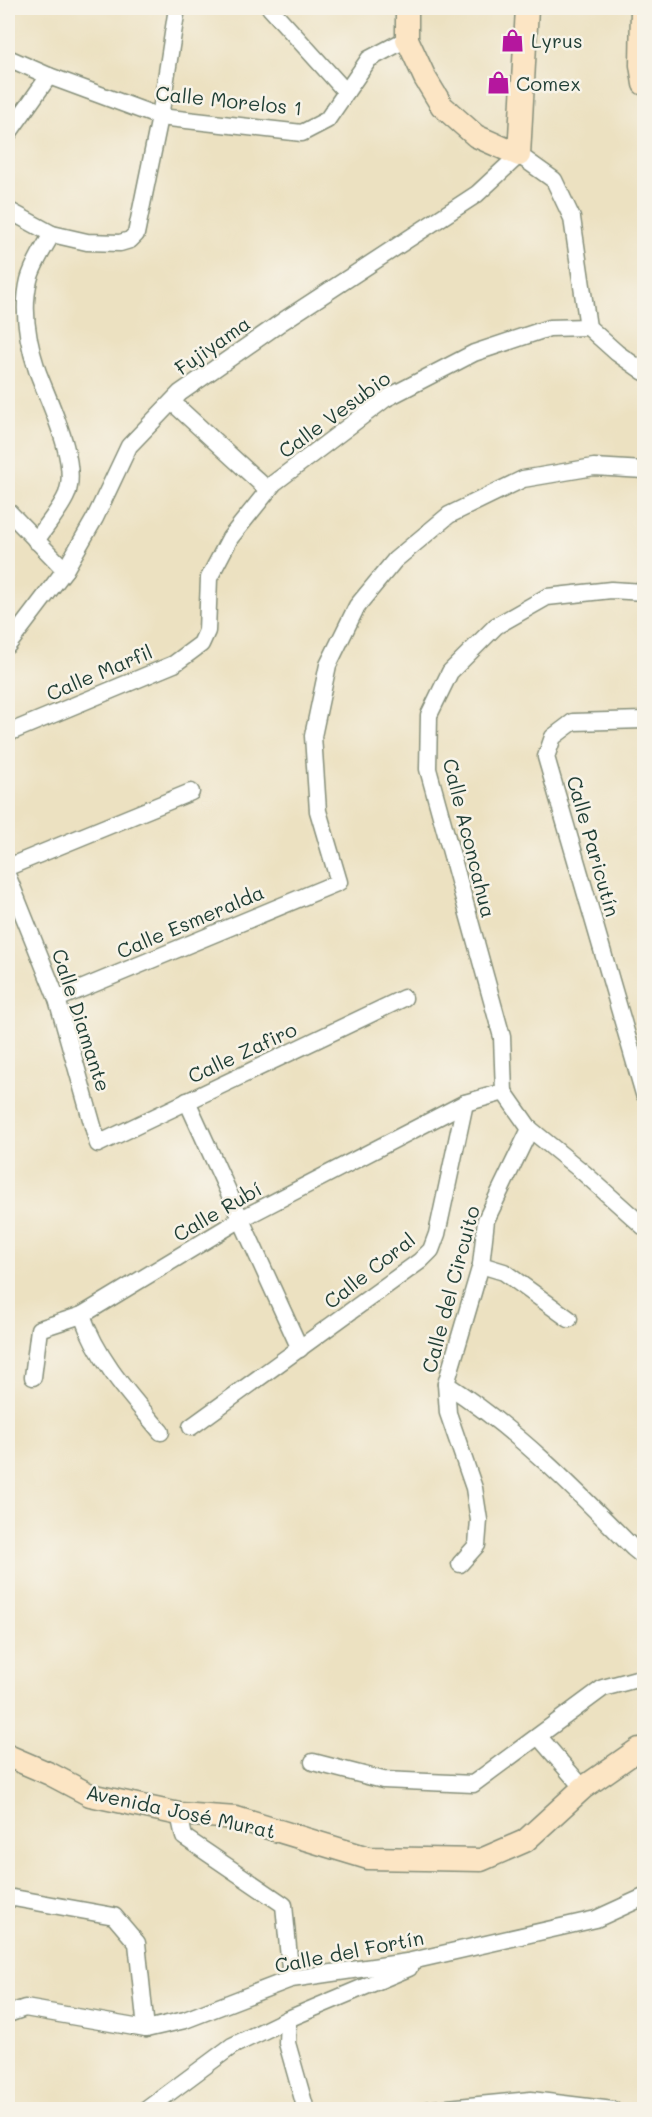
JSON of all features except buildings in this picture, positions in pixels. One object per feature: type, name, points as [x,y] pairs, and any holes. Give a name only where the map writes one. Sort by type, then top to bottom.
[{"type":"street","points":[[8,210],[52,234],[87,242],[120,243],[130,240],[136,234],[160,117],[177,8]]},
{"type":"street","points":[[270,8],[346,92]]},
{"type":"street","points":[[407,8],[407,39],[425,78],[442,106],[476,136],[519,155],[554,180],[572,218],[588,327],[617,353],[645,372]]},
{"type":"street","points":[[519,155],[527,8]]},
{"type":"street","points":[[642,8],[643,70]]},
{"type":"street","name":"Calle Morelos 1","points":[[8,58],[49,76],[160,117],[302,133],[327,120],[369,59],[407,39]]},
{"type":"street","points":[[8,134],[49,76]]},
{"type":"street","name":"Fujiyama","points":[[8,645],[65,570],[95,519],[129,446],[180,393],[283,321],[477,194],[519,155]]},
{"type":"street","points":[[36,541],[66,495],[70,479],[65,445],[37,369],[28,336],[26,296],[30,278],[52,234]]},
{"type":"street","name":"Calle Vesubio","points":[[208,606],[209,578],[230,538],[268,490],[274,483],[385,399],[474,352],[549,328],[588,327]]},
{"type":"street","points":[[172,402],[268,490]]},
{"type":"street","name":"Calle Esmeralda","points":[[57,999],[339,882],[318,811],[313,736],[328,665],[357,606],[395,560],[449,515],[523,479],[594,467],[645,470]]},
{"type":"street","points":[[8,511],[65,570]]},
{"type":"street","name":"Calle Aconcahua","points":[[504,1092],[501,1037],[428,769],[429,715],[450,672],[496,626],[547,597],[611,590],[645,592]]},
{"type":"street","name":"Calle Marfil","points":[[8,733],[174,664],[201,644],[207,632],[208,606]]},
{"type":"street","name":"Calle Paricutín","points":[[645,720],[573,722],[553,737],[546,757],[645,1094]]},
{"type":"street","points":[[8,867],[191,792]]},
{"type":"street","name":"Calle Diamante","points":[[8,877],[57,999],[98,1144]]},
{"type":"street","name":"Calle Zafiro","points":[[98,1144],[405,998]]},
{"type":"street","points":[[504,1092],[530,1129],[645,1227]]},
{"type":"street","name":"Calle Rubí","points":[[33,1377],[39,1329],[82,1315],[241,1219],[465,1104],[504,1092]]},
{"type":"street","points":[[187,1101],[300,1349]]},
{"type":"street","name":"Calle Coral","points":[[191,1427],[420,1261],[431,1250],[437,1234],[465,1104]]},
{"type":"street","name":"Calle del Circuito","points":[[460,1564],[477,1545],[479,1520],[474,1488],[448,1413],[446,1384],[481,1265],[486,1220],[530,1129]]},
{"type":"street","points":[[481,1265],[504,1272],[569,1319]]},
{"type":"street","points":[[82,1315],[95,1345],[116,1378],[160,1432]]},
{"type":"street","points":[[446,1384],[479,1405],[535,1451],[633,1548],[645,1557]]},
{"type":"street","points":[[313,1762],[383,1780],[473,1784],[603,1688],[645,1677]]},
{"type":"street","points":[[539,1737],[583,1788]]},
{"type":"street","name":"Avenida José Murat","points":[[8,1756],[50,1773],[90,1795],[179,1814],[236,1818],[368,1858],[481,1860],[525,1841],[583,1788],[639,1749],[645,1749]]},
{"type":"street","points":[[179,1814],[184,1837],[284,1905],[291,1979]]},
{"type":"street","points":[[8,1897],[114,1916],[137,1943],[146,2029]]},
{"type":"street","name":"Calle del Fortín","points":[[8,2004],[146,2029],[185,2020],[291,1979],[407,1962],[596,1918],[645,1897]]},
{"type":"street","points":[[146,2109],[232,2046],[288,2019],[443,1953]]},
{"type":"street","name":"Calle del Fortín","points":[[8,2014],[25,2008]]},
{"type":"street","points":[[288,2019],[287,2043],[306,2109]]},
{"type":"street","points":[[427,2109],[531,2100],[613,2109]]},
{"type":"place","name":"Lyrus","points":[[513,40]]},
{"type":"place","name":"Comex","points":[[498,83]]}]
